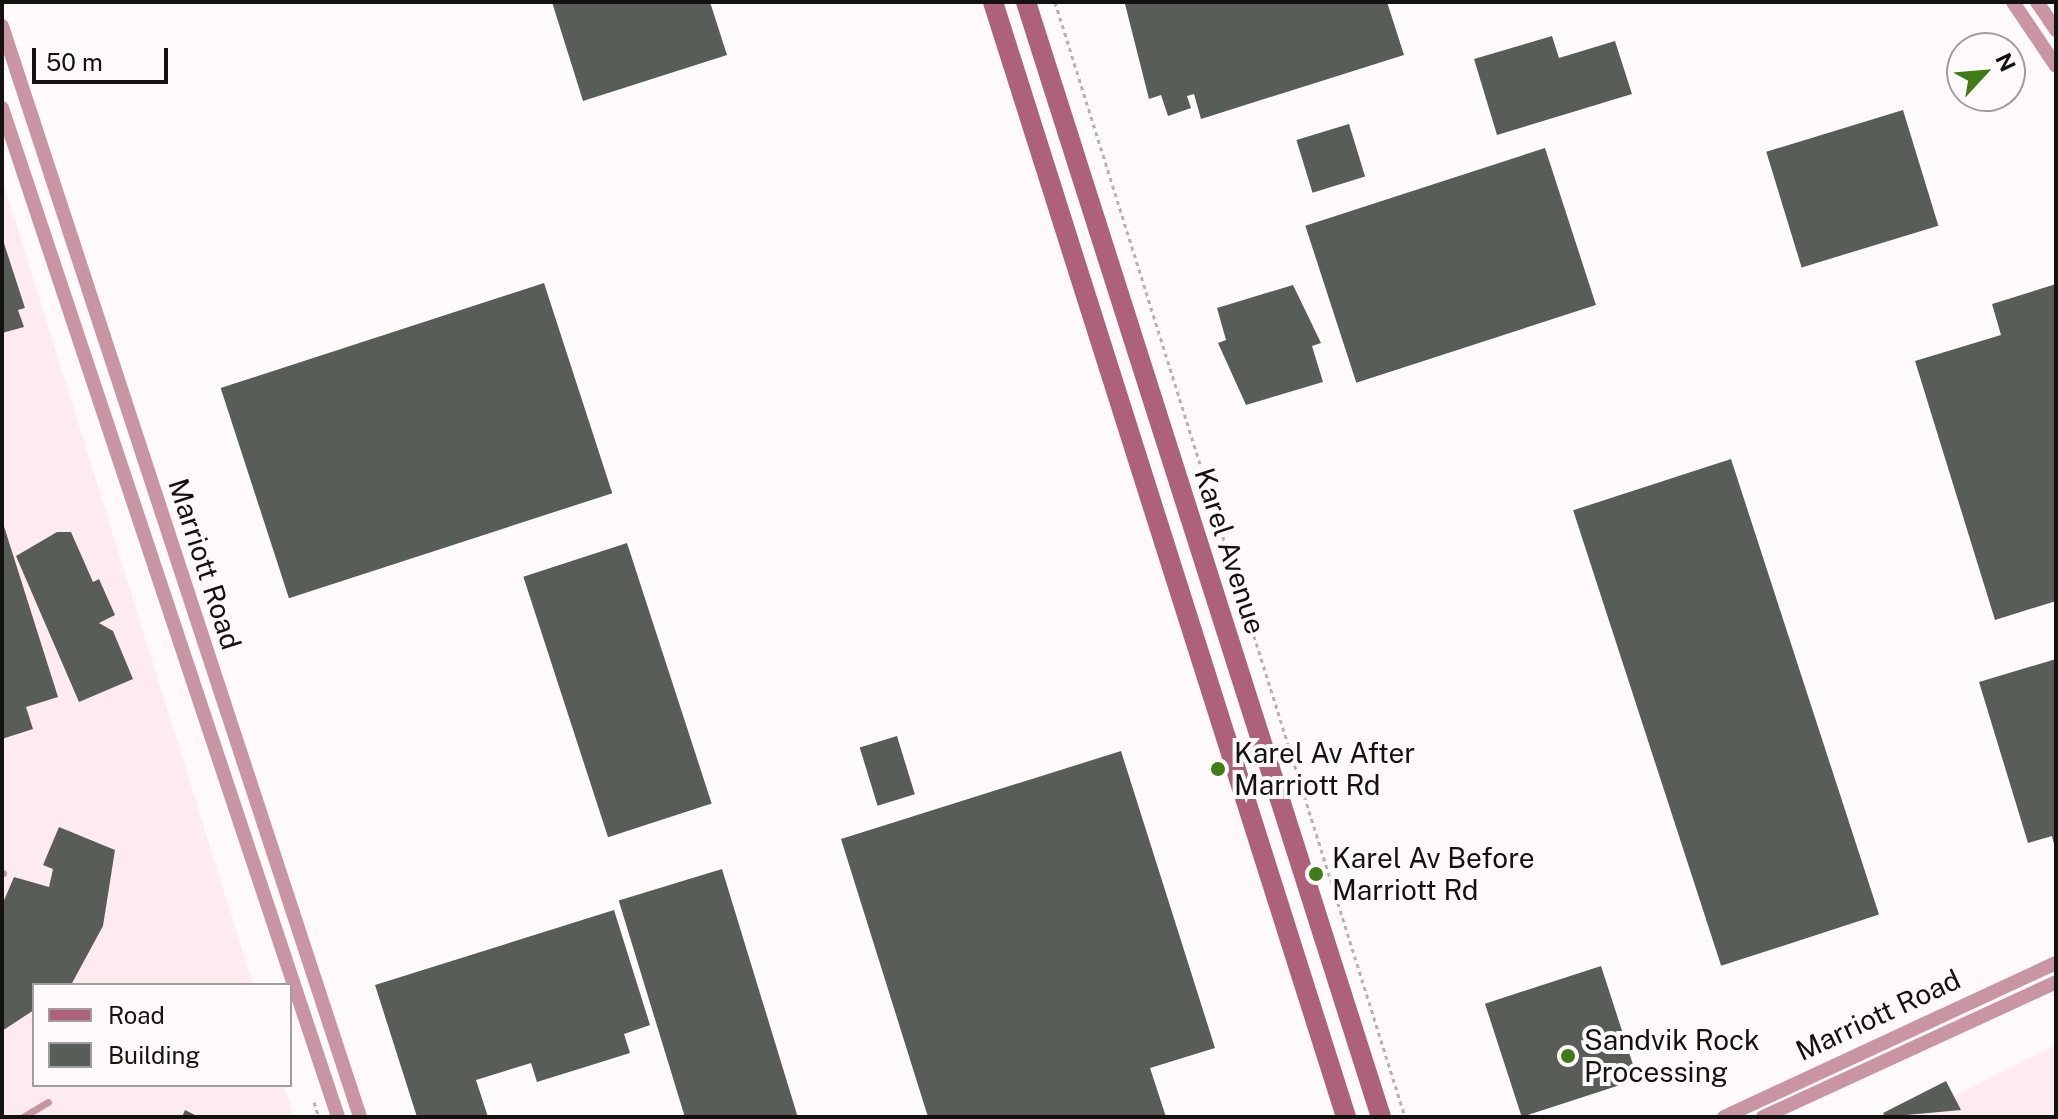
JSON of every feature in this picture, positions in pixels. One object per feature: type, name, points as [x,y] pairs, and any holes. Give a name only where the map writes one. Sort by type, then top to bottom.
[{"type":"main road","points":[[993,2],[1346,1117]]},
{"type":"main road","name":"Karel Avenue","points":[[1026,2],[1381,1117]]},
{"type":"street","points":[[2013,2],[2056,66]]},
{"type":"street","points":[[2037,2],[2056,30]]},
{"type":"street","name":"Marriott Road","points":[[2,26],[360,1117]]},
{"type":"street","name":"Marriott Road","points":[[2,108],[338,1117]]},
{"type":"street","name":"Marriott Road","points":[[1724,1117],[2056,963]]},
{"type":"street","name":"Marriott Road","points":[[1763,1117],[2056,982]]},
{"type":"lane","points":[[23,1117],[48,1102]]},
{"type":"path","points":[[1055,2],[1405,1117]]},
{"type":"shaded area","points":[[2,178],[252,983],[32,983],[32,1087],[285,1087],[294,1117],[2,1117]]},
{"type":"shaded area","points":[[2056,1044],[2056,1117],[1913,1117]]},
{"type":"building","points":[[552,2],[710,2],[727,55],[583,101]]},
{"type":"building","points":[[1387,2],[1404,55],[1201,119],[1194,94],[1187,96],[1191,108],[1168,116],[1161,95],[1149,99],[1125,4]]},
{"type":"building","points":[[1552,36],[1559,58],[1615,41],[1632,94],[1497,135],[1474,59]]},
{"type":"building","points":[[1903,110],[1938,226],[1802,268],[1766,152]]},
{"type":"building","points":[[1349,124],[1365,177],[1312,193],[1296,140]]},
{"type":"building","points":[[1545,148],[1596,305],[1356,383],[1305,226]]},
{"type":"building","points":[[2,237],[25,308],[18,310],[24,327],[2,333]]},
{"type":"building","points":[[544,283],[612,493],[289,598],[221,388]]},
{"type":"building","points":[[2056,284],[2056,601],[1995,620],[1915,361],[2001,335],[1992,304]]},
{"type":"building","points":[[1293,285],[1321,343],[1312,346],[1323,382],[1246,405],[1218,343],[1226,340],[1217,308]]},
{"type":"building","points":[[1731,459],[1879,915],[1721,966],[1573,510]]},
{"type":"building","points":[[2,520],[58,697],[26,707],[33,729],[2,739]]},
{"type":"building","points":[[57,532],[71,532],[93,582],[99,579],[115,615],[99,623],[113,631],[133,679],[79,702],[16,556]]},
{"type":"building","points":[[627,543],[712,804],[608,837],[523,577]]},
{"type":"building","points":[[2056,659],[2055,848],[2052,836],[2028,843],[1979,682]]},
{"type":"building","points":[[897,736],[915,794],[878,806],[860,747]]},
{"type":"building","points":[[1121,751],[1215,1048],[1150,1068],[1166,1117],[928,1117],[841,839]]},
{"type":"building","points":[[59,827],[115,850],[103,926],[72,983],[32,983],[32,1011],[2,1031],[2,905],[14,877],[49,887],[53,869],[43,865]]},
{"type":"building","points":[[722,869],[798,1117],[685,1117],[619,901]]},
{"type":"building","points":[[614,910],[650,1025],[624,1034],[630,1053],[537,1082],[531,1063],[476,1080],[488,1117],[417,1117],[375,985]]},
{"type":"building","points":[[1601,966],[1638,1079],[1522,1117],[1485,1004]]},
{"type":"building","points":[[1946,1081],[1961,1110],[1885,1117],[1883,1113]]},
{"type":"building","points":[[185,1110],[199,1117],[182,1117]]},
{"type":"place","name":"Karel Av After Marriott Rd","points":[[1218,769]]},
{"type":"place","name":"Karel Av Before Marriott Rd","points":[[1316,874]]},
{"type":"place","name":"Sandvik Rock Processing","points":[[1568,1056]]}]
